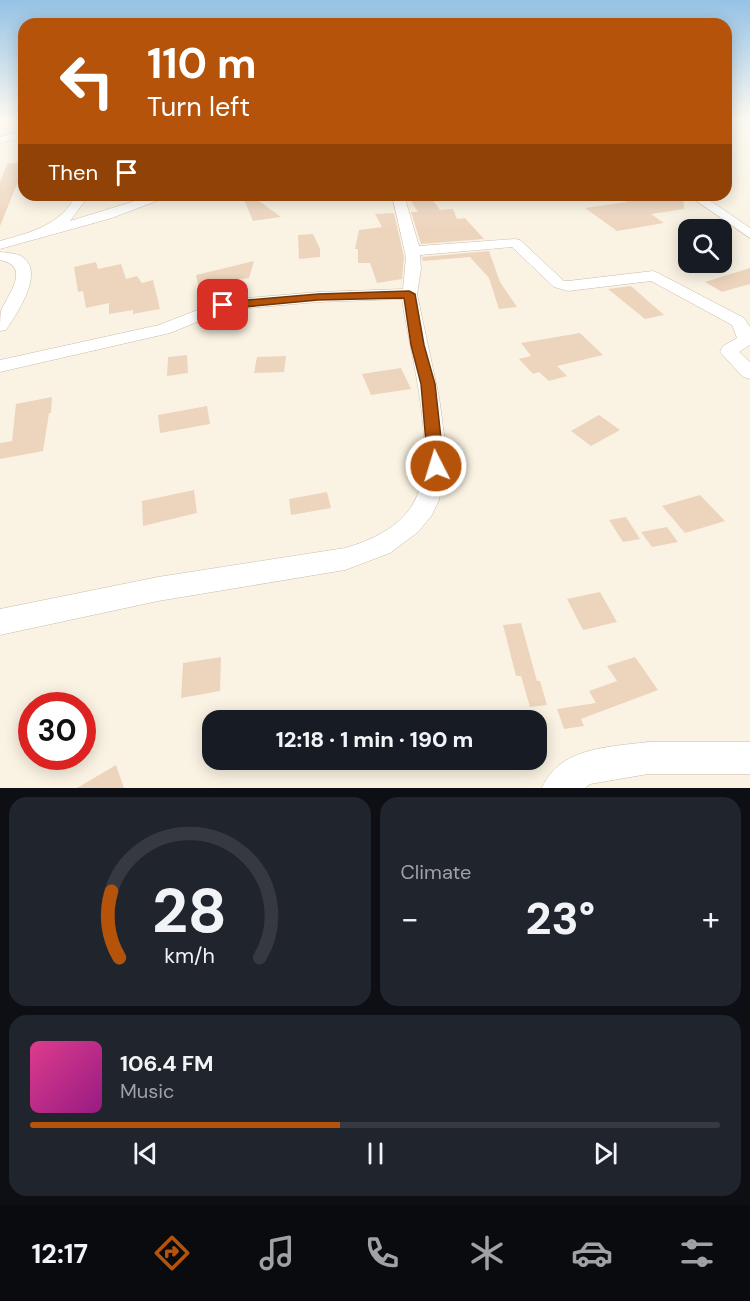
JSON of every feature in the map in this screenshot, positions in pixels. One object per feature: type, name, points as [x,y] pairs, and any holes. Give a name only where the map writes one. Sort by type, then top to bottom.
[{"type":"street","points":[[31,235],[59,223],[74,212],[77,201]]},
{"type":"street","points":[[0,245],[148,201]]},
{"type":"street","points":[[0,622],[208,580],[332,561],[362,554],[388,543],[410,524],[427,503],[436,466],[428,384],[409,294],[414,281],[410,234],[400,201]]},
{"type":"street","points":[[703,201],[750,234]]},
{"type":"street","points":[[412,251],[514,243],[522,247],[559,284],[568,286],[653,276],[738,322],[748,338],[729,352],[750,373]]},
{"type":"street","points":[[0,256],[16,258],[21,262],[25,277],[14,304],[0,326]]},
{"type":"street","points":[[0,366],[164,329],[223,305],[318,297],[409,294]]},
{"type":"street","points":[[559,788],[583,768],[648,758],[750,758]]},
{"type":"building","points":[[18,163],[18,182],[0,226],[0,182],[7,164]]},
{"type":"building","points":[[245,201],[259,201],[281,217],[253,221]]},
{"type":"building","points":[[411,201],[433,201],[440,210],[453,209],[457,219],[465,218],[484,239],[421,244],[411,212],[418,212]]},
{"type":"building","points":[[683,201],[684,209],[651,214],[664,223],[617,231],[585,208],[627,202]]},
{"type":"building","points":[[394,213],[404,257],[402,279],[377,283],[370,263],[358,263],[358,249],[355,249],[359,230],[382,227],[375,214]]},
{"type":"building","points":[[313,234],[320,249],[320,257],[299,259],[298,235]]},
{"type":"building","points":[[489,251],[500,282],[517,307],[499,309],[489,278],[470,257],[423,261],[422,257]]},
{"type":"building","points":[[254,261],[249,278],[198,284],[196,275]]},
{"type":"building","points":[[96,262],[98,269],[121,264],[126,279],[137,276],[142,283],[153,280],[160,309],[133,314],[133,310],[109,314],[109,303],[86,308],[83,291],[78,292],[74,267]]},
{"type":"building","points":[[750,268],[750,284],[722,292],[705,282]]},
{"type":"building","points":[[631,286],[664,315],[645,319],[608,289]]},
{"type":"building","points":[[580,333],[603,355],[557,366],[567,376],[549,381],[539,372],[533,374],[519,359],[531,356],[521,343]]},
{"type":"building","points":[[187,355],[188,373],[167,376],[168,357]]},
{"type":"building","points":[[286,356],[284,372],[254,373],[257,357]]},
{"type":"building","points":[[401,368],[411,389],[371,395],[362,374]]},
{"type":"building","points":[[52,397],[43,451],[0,459],[0,443],[12,441],[16,404]]},
{"type":"building","points":[[207,406],[210,424],[160,433],[158,415]]},
{"type":"building","points":[[599,415],[620,430],[591,446],[571,431]]},
{"type":"building","points":[[194,490],[197,513],[143,526],[142,501]]},
{"type":"building","points":[[327,492],[331,508],[291,515],[289,499]]},
{"type":"building","points":[[700,495],[725,521],[685,533],[662,506]]},
{"type":"building","points":[[626,517],[640,539],[623,542],[609,520]]},
{"type":"building","points":[[667,527],[678,542],[652,547],[641,532]]},
{"type":"building","points":[[600,592],[617,622],[583,630],[567,599]]},
{"type":"building","points":[[521,623],[537,681],[540,681],[547,705],[530,707],[521,676],[516,676],[503,625]]},
{"type":"building","points":[[221,657],[220,691],[181,698],[183,663]]},
{"type":"building","points":[[635,657],[658,690],[581,719],[584,726],[564,729],[557,709],[596,703],[589,691],[617,681],[607,666]]},
{"type":"building","points":[[116,765],[124,788],[77,788]]},
{"type":"route","points":[[223,305],[318,297],[409,294],[428,384],[436,466]]}]
